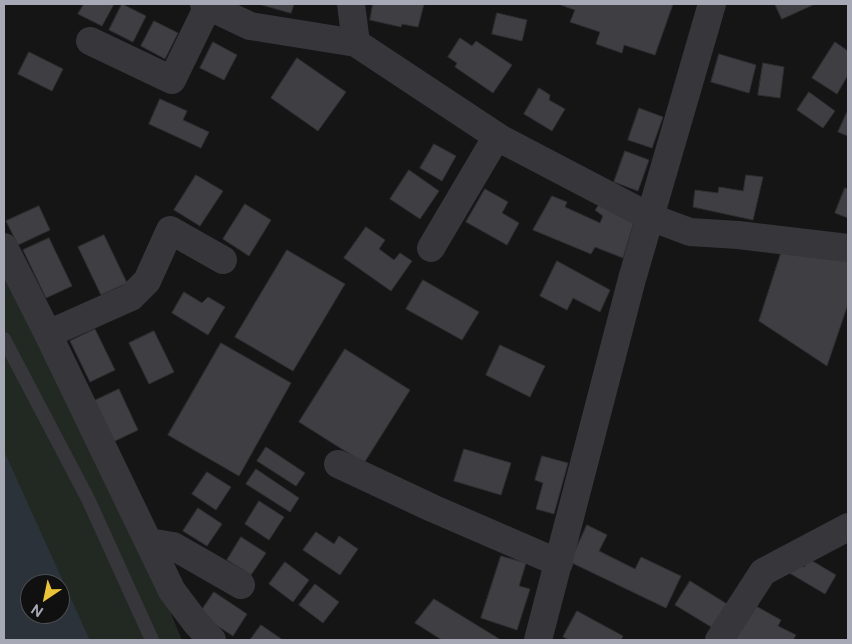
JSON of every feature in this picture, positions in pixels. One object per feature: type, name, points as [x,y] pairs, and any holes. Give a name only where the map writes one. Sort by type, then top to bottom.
[{"type":"street","points":[[351,4],[356,43]]},
{"type":"street","points":[[538,640],[650,217],[712,4]]},
{"type":"street","points":[[90,41],[172,80],[206,5],[250,26],[356,43],[497,136],[650,217],[690,232],[738,235],[848,248]]},
{"type":"street","points":[[431,248],[497,136]]},
{"type":"street","points":[[48,334],[131,297],[147,282],[170,230],[223,260]]},
{"type":"street","points":[[4,248],[48,334],[172,591],[197,624],[212,640]]},
{"type":"street","points":[[338,464],[432,508],[558,563]]},
{"type":"street","points":[[719,640],[763,572],[848,527]]},
{"type":"street","points":[[149,542],[172,546],[241,585]]},
{"type":"lane","points":[[4,339],[88,499],[152,640]]},
{"type":"shaded area","points":[[4,258],[92,425],[182,640],[85,640],[70,606],[70,574],[56,574],[4,456]]},
{"type":"shaded area","points":[[4,451],[60,574],[20,574],[20,624],[70,624],[70,596],[90,640],[4,640]]},
{"type":"building","points":[[84,4],[114,4],[102,26],[78,14]]},
{"type":"building","points":[[122,4],[146,16],[133,42],[109,30]]},
{"type":"building","points":[[259,4],[294,4],[291,13]]},
{"type":"building","points":[[373,4],[424,4],[418,27],[402,24],[401,27],[370,20]]},
{"type":"building","points":[[561,4],[673,4],[655,55],[624,45],[622,53],[596,44],[600,32],[570,22],[575,10]]},
{"type":"building","points":[[775,4],[815,4],[782,19]]},
{"type":"building","points":[[497,13],[527,20],[522,41],[492,34]]},
{"type":"building","points":[[154,21],[178,33],[165,59],[141,46]]},
{"type":"building","points":[[460,38],[472,46],[476,41],[512,65],[493,93],[455,67],[457,63],[448,57]]},
{"type":"building","points":[[213,42],[237,55],[224,80],[200,68]]},
{"type":"building","points":[[835,42],[848,51],[848,75],[837,94],[812,78]]},
{"type":"building","points":[[29,52],[63,69],[52,91],[18,74]]},
{"type":"building","points":[[719,54],[756,65],[749,93],[711,82]]},
{"type":"building","points":[[297,58],[346,92],[318,131],[271,98]]},
{"type":"building","points":[[763,63],[784,67],[780,98],[758,95]]},
{"type":"building","points":[[539,88],[550,95],[549,100],[565,109],[552,131],[524,114]]},
{"type":"building","points":[[809,92],[835,111],[823,128],[797,110]]},
{"type":"building","points":[[160,99],[187,111],[183,120],[209,132],[201,148],[149,124]]},
{"type":"building","points":[[639,108],[663,117],[652,148],[628,140]]},
{"type":"building","points":[[848,110],[848,136],[838,132]]},
{"type":"building","points":[[434,144],[456,156],[442,181],[420,168]]},
{"type":"building","points":[[625,151],[649,160],[638,191],[614,182]]},
{"type":"building","points":[[409,170],[439,191],[420,219],[390,199]]},
{"type":"building","points":[[196,175],[223,191],[200,226],[174,210]]},
{"type":"building","points":[[746,175],[763,177],[753,220],[693,207],[695,190],[718,193],[719,187],[743,191]]},
{"type":"building","points":[[845,188],[848,189],[848,218],[835,213]]},
{"type":"building","points":[[485,189],[508,202],[502,213],[519,223],[507,245],[466,222]]},
{"type":"building","points":[[552,196],[567,202],[565,207],[600,223],[603,216],[595,210],[601,202],[634,222],[623,258],[595,247],[591,254],[533,230]]},
{"type":"building","points":[[245,204],[271,220],[249,256],[223,239]]},
{"type":"building","points":[[39,206],[50,230],[18,245],[6,221]]},
{"type":"building","points":[[366,227],[385,240],[379,249],[394,260],[400,253],[412,261],[391,291],[344,258]]},
{"type":"building","points":[[104,235],[127,283],[101,295],[78,247]]},
{"type":"building","points":[[49,238],[72,286],[46,298],[23,250]]},
{"type":"building","points":[[783,247],[848,254],[848,304],[827,366],[759,321]]},
{"type":"building","points":[[287,250],[345,284],[293,371],[235,337]]},
{"type":"building","points":[[557,261],[610,290],[600,312],[573,298],[567,310],[540,296]]},
{"type":"building","points":[[423,280],[479,312],[462,340],[406,309]]},
{"type":"building","points":[[184,292],[202,303],[208,297],[225,307],[208,335],[172,313]]},
{"type":"building","points":[[95,329],[115,370],[90,382],[70,341]]},
{"type":"building","points":[[154,331],[174,372],[149,384],[129,343]]},
{"type":"building","points":[[221,343],[291,383],[239,476],[168,435]]},
{"type":"building","points":[[500,345],[545,366],[530,397],[486,375]]},
{"type":"building","points":[[345,349],[410,390],[364,463],[299,422]]},
{"type":"building","points":[[119,389],[138,430],[113,442],[94,401]]},
{"type":"building","points":[[266,447],[305,473],[296,486],[257,461]]},
{"type":"building","points":[[464,449],[511,463],[501,495],[454,481]]},
{"type":"building","points":[[542,456],[568,463],[554,514],[536,509],[543,483],[535,480]]},
{"type":"building","points":[[256,469],[299,498],[290,512],[246,484]]},
{"type":"building","points":[[207,472],[231,487],[216,510],[192,494]]},
{"type":"building","points":[[259,501],[284,517],[269,540],[245,524]]},
{"type":"building","points":[[198,508],[222,524],[207,546],[183,531]]},
{"type":"building","points":[[587,525],[607,535],[599,551],[635,569],[641,557],[681,576],[666,608],[570,562]]},
{"type":"building","points":[[316,532],[334,544],[339,536],[358,549],[340,575],[303,550]]},
{"type":"building","points":[[241,537],[266,553],[251,575],[227,560]]},
{"type":"building","points":[[501,556],[526,563],[519,586],[530,589],[517,630],[481,618]]},
{"type":"building","points":[[809,559],[836,575],[825,594],[786,571],[792,561],[804,567]]},
{"type":"building","points":[[285,562],[309,580],[293,602],[269,584]]},
{"type":"building","points":[[690,581],[727,604],[713,628],[675,605]]},
{"type":"building","points":[[315,584],[339,602],[323,623],[299,605]]},
{"type":"building","points":[[214,592],[247,614],[233,636],[199,614]]},
{"type":"building","points":[[434,599],[501,640],[442,640],[415,623]]},
{"type":"building","points":[[754,605],[781,620],[778,626],[796,635],[793,640],[736,639]]},
{"type":"building","points":[[577,611],[623,636],[621,640],[570,640],[563,637]]},
{"type":"building","points":[[261,625],[283,640],[250,640]]}]
